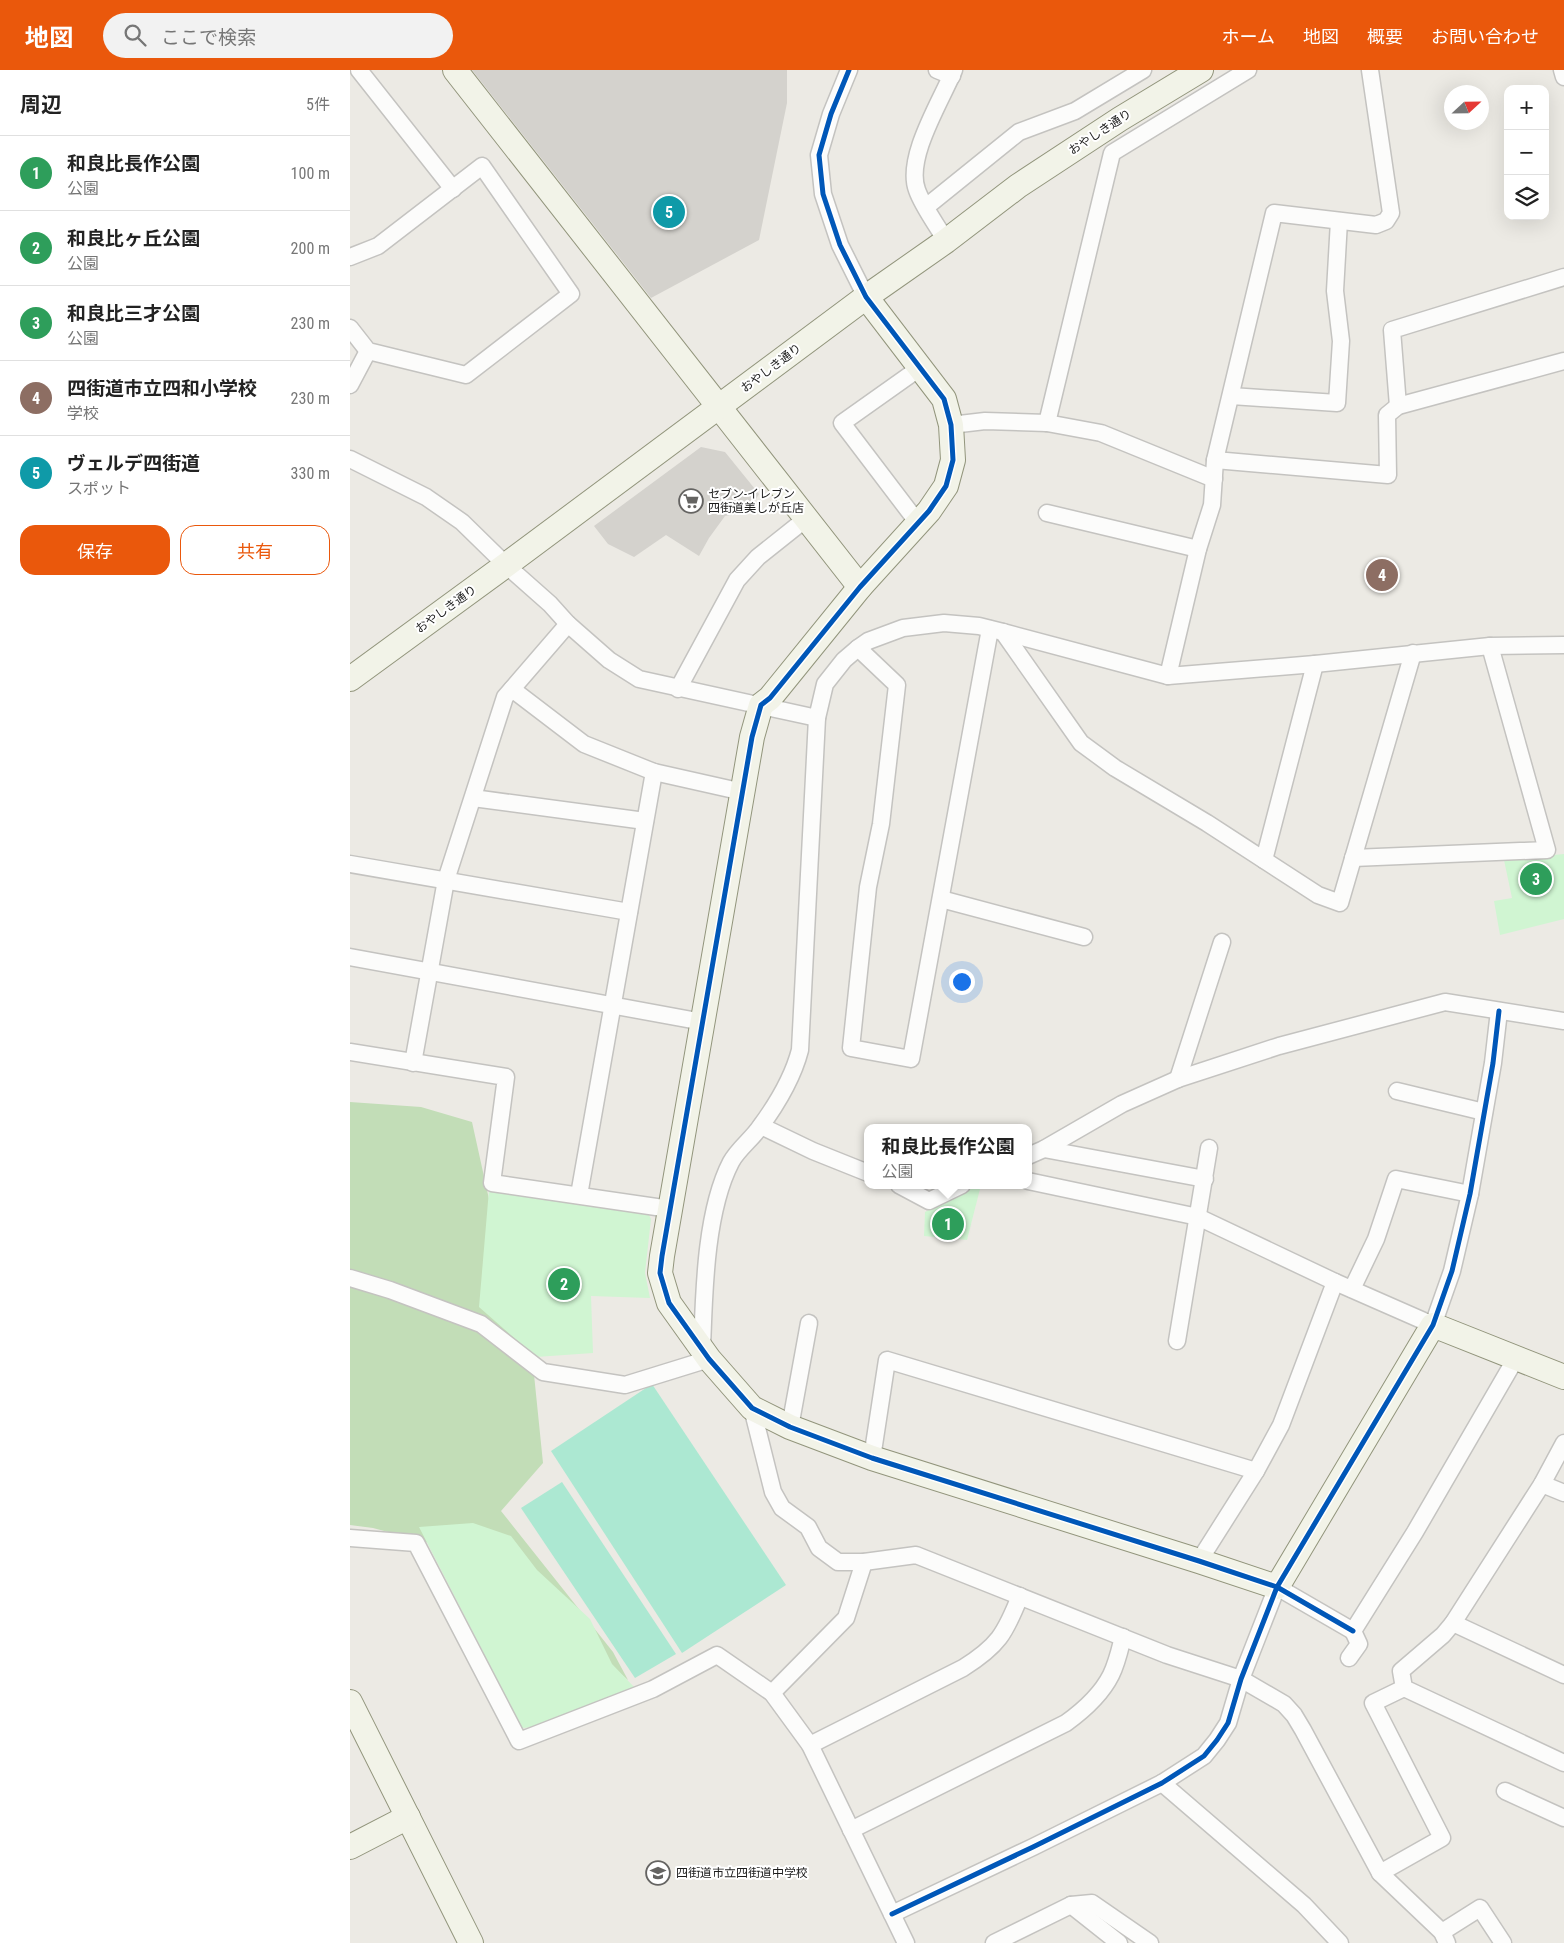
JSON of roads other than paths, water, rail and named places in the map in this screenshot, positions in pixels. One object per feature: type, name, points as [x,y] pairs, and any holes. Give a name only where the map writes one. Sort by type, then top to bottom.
[{"type":"street","points":[[359,70],[453,189]]},
{"type":"street","points":[[455,70],[860,587]]},
{"type":"street","points":[[849,70],[831,114],[819,154],[823,194],[840,245],[866,297],[921,366],[944,399],[951,425],[953,460],[946,486],[929,511],[860,587],[775,691],[761,705],[752,737],[670,1209],[660,1273],[662,1284],[669,1303],[706,1354],[752,1408],[790,1427],[872,1458],[1277,1587],[1353,1631],[1358,1644],[1349,1658]]},
{"type":"street","points":[[926,207],[1019,132],[1075,111],[1143,70]]},
{"type":"street","name":"おやしき通り","points":[[350,679],[1018,186],[1068,152],[1202,70]]},
{"type":"street","points":[[1048,423],[1112,154],[1248,70]]},
{"type":"street","points":[[1168,676],[1198,549],[1212,505],[1215,460],[1232,396],[1274,213],[1376,225],[1386,221],[1391,213],[1370,70]]},
{"type":"street","points":[[1562,70],[1564,77]]},
{"type":"street","points":[[946,240],[916,190],[914,171],[916,153],[947,72]]},
{"type":"street","points":[[350,257],[378,246],[482,166],[571,294],[466,375],[368,351],[350,328]]},
{"type":"street","points":[[1232,396],[1337,403],[1341,341],[1335,292],[1339,221]]},
{"type":"street","points":[[1398,406],[1392,330],[1564,278]]},
{"type":"street","points":[[350,385],[368,351]]},
{"type":"street","points":[[1215,460],[1388,475],[1387,415],[1398,406],[1564,361]]},
{"type":"street","points":[[918,523],[842,423],[921,366]]},
{"type":"street","points":[[951,425],[985,421],[1048,423],[1101,433],[1214,479]]},
{"type":"street","points":[[350,459],[433,502],[462,522],[550,604],[568,624],[609,660],[639,679],[817,718]]},
{"type":"street","points":[[1047,513],[1198,549]]},
{"type":"street","points":[[678,689],[737,580],[758,557],[807,518]]},
{"type":"street","points":[[706,1354],[704,1293],[712,1223],[731,1162],[761,1126],[795,1070],[800,1050],[817,718],[825,684],[844,660],[858,648],[868,641],[903,628],[944,623],[996,630],[1168,676],[1315,664],[1490,646],[1564,645]]},
{"type":"street","points":[[414,1062],[446,880],[505,697],[568,624]]},
{"type":"street","points":[[996,630],[1081,743],[1115,768],[1207,823],[1318,895],[1340,903],[1413,654]]},
{"type":"street","points":[[858,648],[897,685],[881,824],[868,887],[851,1048],[912,1059],[941,899],[996,630]]},
{"type":"street","points":[[1353,858],[1547,850],[1490,646]]},
{"type":"street","points":[[1264,860],[1315,664]]},
{"type":"street","points":[[512,689],[584,744],[654,772],[743,792]]},
{"type":"street","points":[[579,1195],[654,772]]},
{"type":"street","points":[[472,798],[645,821]]},
{"type":"street","points":[[350,864],[629,912]]},
{"type":"street","points":[[941,899],[1084,937]]},
{"type":"street","points":[[1178,1078],[1222,942]]},
{"type":"street","points":[[350,957],[703,1022]]},
{"type":"street","points":[[1032,1154],[1122,1104],[1178,1078],[1279,1046],[1444,1002],[1564,1021]]},
{"type":"street","points":[[892,1914],[1162,1783],[1190,1767],[1204,1756],[1217,1740],[1228,1723],[1241,1679],[1277,1587],[1433,1325],[1452,1271],[1470,1194],[1493,1063],[1499,1012]]},
{"type":"street","points":[[350,1052],[506,1077],[492,1183],[670,1209]]},
{"type":"street","points":[[1397,1091],[1484,1112]]},
{"type":"street","points":[[761,1126],[814,1151],[864,1171]]},
{"type":"street","points":[[1177,1340],[1209,1148]]},
{"type":"street","points":[[1044,1149],[1205,1179]]},
{"type":"street","points":[[1352,1289],[1376,1239],[1396,1180],[1470,1194]]},
{"type":"street","points":[[1032,1182],[1198,1217],[1335,1282],[1433,1325],[1564,1377]]},
{"type":"street","points":[[909,1189],[930,1201],[954,1189]]},
{"type":"street","points":[[350,1278],[390,1290],[481,1324],[543,1372],[625,1386],[706,1354]]},
{"type":"street","points":[[1199,1561],[1256,1471],[1282,1425],[1335,1282]]},
{"type":"street","points":[[790,1427],[809,1323]]},
{"type":"street","points":[[1353,1631],[1415,1532],[1516,1358]]},
{"type":"street","points":[[872,1458],[887,1360],[1256,1471]]},
{"type":"street","points":[[752,1408],[773,1492],[782,1508],[808,1527],[819,1548],[838,1562],[864,1562],[916,1555],[1167,1655],[1241,1679],[1284,1704],[1294,1715],[1380,1874],[1444,1937],[1480,1908],[1503,1943]]},
{"type":"street","points":[[1404,1688],[1401,1671],[1443,1635],[1453,1623],[1542,1484],[1564,1443]]},
{"type":"street","points":[[1542,1484],[1564,1493]]},
{"type":"street","points":[[350,1538],[416,1543],[519,1741],[653,1689],[717,1655],[772,1693],[810,1744],[906,1943]]},
{"type":"street","points":[[772,1693],[846,1618],[864,1562]]},
{"type":"street","points":[[810,1744],[963,1668],[985,1654],[1000,1640],[1010,1622],[1020,1596]]},
{"type":"street","points":[[1453,1623],[1564,1675]]},
{"type":"street","points":[[851,1830],[1066,1723],[1083,1710],[1101,1691],[1112,1674],[1123,1637]]},
{"type":"street","points":[[1404,1688],[1564,1763]]},
{"type":"street","points":[[1380,1874],[1442,1838],[1372,1703],[1404,1688]]},
{"type":"street","points":[[350,1702],[470,1943]]},
{"type":"street","points":[[1162,1783],[1304,1905],[1340,1943]]},
{"type":"street","points":[[1505,1791],[1564,1818]]},
{"type":"street","points":[[350,1847],[408,1817]]},
{"type":"street","points":[[994,1943],[1071,1905],[1092,1903],[1150,1943]]},
{"type":"street","points":[[1071,1905],[1120,1943]]},
{"type":"place","name":"ヴェルデ四街道","points":[[669,212]]},
{"type":"place","name":"セブン-イレブン 四街道美しが丘店","points":[[691,501]]},
{"type":"place","name":"四街道市立四和小学校","points":[[1382,575]]},
{"type":"place","name":"和良比三才公園","points":[[1536,879]]},
{"type":"place","name":"和良比長作公園","points":[[948,1224]]},
{"type":"place","name":"和良比ヶ丘公園","points":[[564,1284]]},
{"type":"place","name":"四街道市立四街道中学校","points":[[658,1873]]}]
